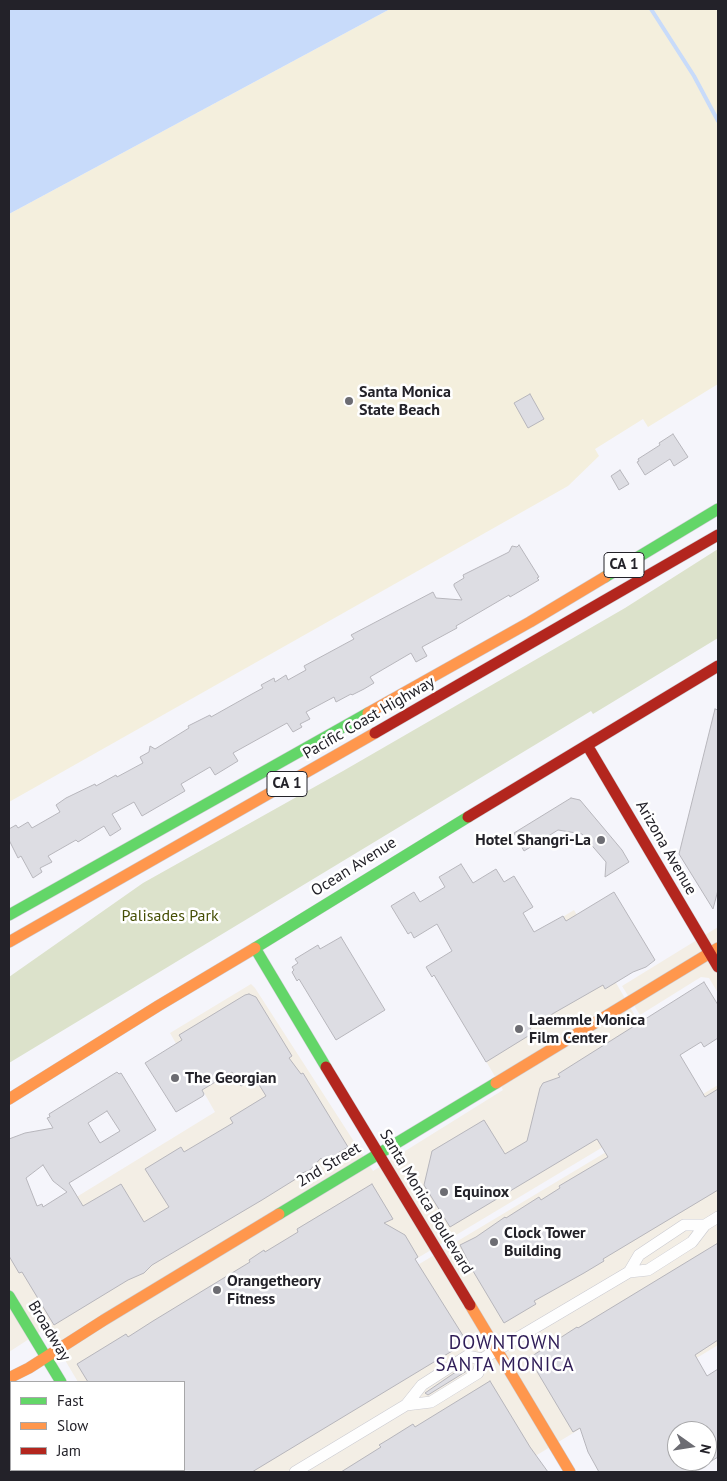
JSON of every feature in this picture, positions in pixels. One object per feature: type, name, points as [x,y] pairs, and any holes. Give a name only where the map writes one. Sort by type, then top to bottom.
[{"type":"main road","name":"Pacific Coast Highway","points":[[9,915],[530,622],[718,509]]},
{"type":"main road","name":"Pacific Coast Highway","points":[[9,943],[513,655],[718,535]]},
{"type":"main road","name":"Ocean Avenue","points":[[9,1099],[398,858],[718,666]]},
{"type":"main road","name":"Arizona Avenue","points":[[587,745],[652,857],[714,950],[718,967]]},
{"type":"main road","name":"Santa Monica Boulevard","points":[[255,948],[570,1472]]},
{"type":"main road","name":"2nd Street","points":[[9,1378],[714,950]]},
{"type":"main road","name":"Broadway","points":[[9,1296],[60,1381]]},
{"type":"street","points":[[295,1472],[406,1405],[422,1385],[467,1356],[482,1359],[629,1272],[648,1270],[692,1242],[705,1225],[718,1217]]},
{"type":"street","points":[[629,1272],[639,1254],[684,1225],[705,1225]]},
{"type":"street","points":[[406,1405],[431,1402],[478,1373],[482,1359]]},
{"type":"shaded area","points":[[574,910],[683,1099],[185,1397],[185,1381],[77,1381],[46,1328],[9,1352],[9,1199],[26,1228],[215,1112],[170,1033],[251,984],[373,1171],[503,1090],[444,990]]},
{"type":"shaded area","points":[[718,927],[718,993],[709,978],[701,977],[640,1015],[622,986]]},
{"type":"shaded area","points":[[718,1085],[718,1345],[509,1472],[132,1472],[185,1471],[185,1404]]},
{"type":"shaded area","points":[[9,1406],[10,1471],[89,1472],[9,1472]]},
{"type":"green space","name":"Palisades Park","points":[[718,549],[718,638],[593,714],[591,711],[9,1063],[9,977],[143,883],[343,771],[625,608]]},
{"type":"sand","name":"Santa Monica State Beach","points":[[390,9],[718,9],[718,384],[648,427],[643,419],[595,449],[599,456],[568,486],[9,802],[9,214]]},
{"type":"water","points":[[9,9],[390,9],[9,214]]},
{"type":"building","points":[[530,394],[544,419],[528,428],[514,403]]},
{"type":"building","points":[[673,434],[688,457],[674,466],[670,459],[645,475],[637,462],[639,461],[638,459]]},
{"type":"building","points":[[620,470],[629,484],[619,490],[611,476]]},
{"type":"building","points":[[519,545],[539,580],[510,597],[509,595],[456,626],[457,628],[422,647],[427,656],[416,662],[411,653],[370,677],[374,683],[364,689],[336,702],[334,697],[306,712],[310,719],[300,724],[302,727],[293,732],[287,723],[233,753],[238,761],[215,775],[210,767],[181,784],[185,791],[142,816],[134,802],[112,814],[121,829],[110,836],[104,826],[78,842],[76,840],[48,856],[52,862],[40,868],[42,872],[33,878],[21,856],[18,858],[9,840],[9,829],[16,825],[18,828],[28,822],[32,828],[60,812],[56,805],[66,798],[95,784],[96,786],[116,775],[117,777],[143,763],[140,757],[149,752],[150,746],[155,749],[189,728],[188,726],[210,715],[211,717],[263,688],[261,685],[274,678],[275,682],[286,675],[288,680],[306,670],[304,666],[354,639],[351,635],[433,592],[436,598],[462,600],[454,584],[464,578],[463,575],[509,552],[512,546],[517,547]]},
{"type":"building","points":[[715,709],[718,710],[718,890],[713,909],[679,854]]},
{"type":"building","name":"Hotel Shangri-La","points":[[571,798],[580,800],[622,850],[629,862],[605,877],[606,862],[582,834],[558,830],[524,851],[514,833]]},
{"type":"building","points":[[461,864],[473,883],[496,869],[504,882],[514,876],[533,907],[523,913],[534,932],[563,916],[566,921],[614,892],[655,960],[646,967],[633,972],[605,989],[603,985],[554,1013],[530,1028],[533,1033],[486,1062],[434,975],[432,977],[426,967],[452,951],[437,924],[414,938],[411,932],[408,934],[391,906],[414,892],[420,902],[445,887],[439,877]]},
{"type":"building","points":[[341,937],[385,1010],[336,1040],[299,979],[297,981],[292,972],[294,970],[292,967],[298,963],[295,959],[318,945],[320,949]]},
{"type":"building","points":[[704,982],[718,1005],[718,1038],[704,1047],[701,1042],[680,1055],[705,1097],[718,1089],[718,1190],[603,1259],[604,1261],[534,1301],[536,1304],[504,1323],[460,1245],[539,1197],[541,1200],[560,1188],[559,1186],[608,1157],[597,1139],[450,1227],[424,1185],[432,1151],[484,1120],[505,1154],[527,1141],[540,1088],[543,1083],[560,1077],[558,1074]]},
{"type":"building","points":[[249,994],[256,997],[292,1056],[289,1058],[301,1074],[303,1073],[348,1147],[323,1162],[321,1158],[310,1170],[297,1175],[299,1177],[152,1265],[144,1273],[128,1280],[54,1325],[22,1272],[19,1273],[9,1256],[9,1139],[25,1133],[53,1128],[47,1118],[50,1117],[49,1114],[117,1072],[121,1073],[156,1130],[69,1183],[83,1206],[121,1184],[144,1222],[169,1207],[145,1169],[181,1147],[184,1152],[233,1123],[230,1118],[266,1096],[255,1078],[241,1086],[232,1072],[202,1090],[203,1096],[176,1112],[145,1063],[182,1040],[179,1035]],"holes":[[[107,1111],[120,1131],[100,1143],[88,1123]],[[43,1165],[53,1181],[67,1192],[43,1207],[42,1204],[37,1206],[26,1178]]]},
{"type":"building","points":[[372,1184],[393,1219],[384,1223],[405,1235],[418,1257],[415,1259],[467,1342],[252,1472],[184,1472],[185,1381],[87,1381],[77,1364],[126,1334],[128,1337],[250,1262],[249,1260],[264,1250],[265,1252],[298,1232],[297,1229]]},
{"type":"building","points":[[718,1243],[718,1340],[695,1355],[707,1376],[718,1369],[718,1457],[717,1421],[667,1421],[667,1471],[695,1471],[599,1472],[588,1452],[580,1428],[573,1432],[529,1358],[577,1327]]},
{"type":"building","points":[[466,1365],[470,1369],[428,1395],[425,1393]]},
{"type":"building","points":[[490,1381],[530,1447],[548,1472],[341,1472],[413,1424],[415,1427]]},
{"type":"waterway","points":[[651,9],[694,76],[718,121]]},
{"type":"traffic: fast","points":[[605,577],[718,509]]},
{"type":"traffic: fast","points":[[9,915],[368,713]]},
{"type":"traffic: fast","points":[[326,1067],[255,948],[468,817]]},
{"type":"traffic: fast","points":[[279,1214],[496,1083]]},
{"type":"traffic: fast","points":[[9,1296],[60,1381]]},
{"type":"traffic: slow","points":[[368,713],[530,622],[605,577]]},
{"type":"traffic: slow","points":[[9,942],[375,733]]},
{"type":"traffic: slow","points":[[9,1099],[255,948]]},
{"type":"traffic: slow","points":[[496,1083],[718,948]]},
{"type":"traffic: slow","points":[[9,1378],[29,1368],[104,1320],[279,1214]]},
{"type":"traffic: slow","points":[[470,1305],[570,1472]]},
{"type":"traffic: jam","points":[[375,733],[718,535]]},
{"type":"traffic: jam","points":[[468,817],[718,666]]},
{"type":"traffic: jam","points":[[587,745],[718,967]]},
{"type":"traffic: jam","points":[[326,1067],[470,1305]]},
{"type":"place","name":"Santa Monica State Beach","points":[[349,401]]},
{"type":"place","name":"Hotel Shangri-La","points":[[601,840]]},
{"type":"place","name":"Laemmle Monica Film Center","points":[[519,1029]]},
{"type":"place","name":"The Georgian","points":[[175,1078]]},
{"type":"place","name":"Equinox","points":[[444,1192]]},
{"type":"place","name":"Clock Tower Building","points":[[494,1242]]},
{"type":"place","name":"Orangetheory Fitness","points":[[217,1290]]},
{"type":"district","name":"DOWNTOWN SANTA MONICA","points":[[505,1355]]}]
